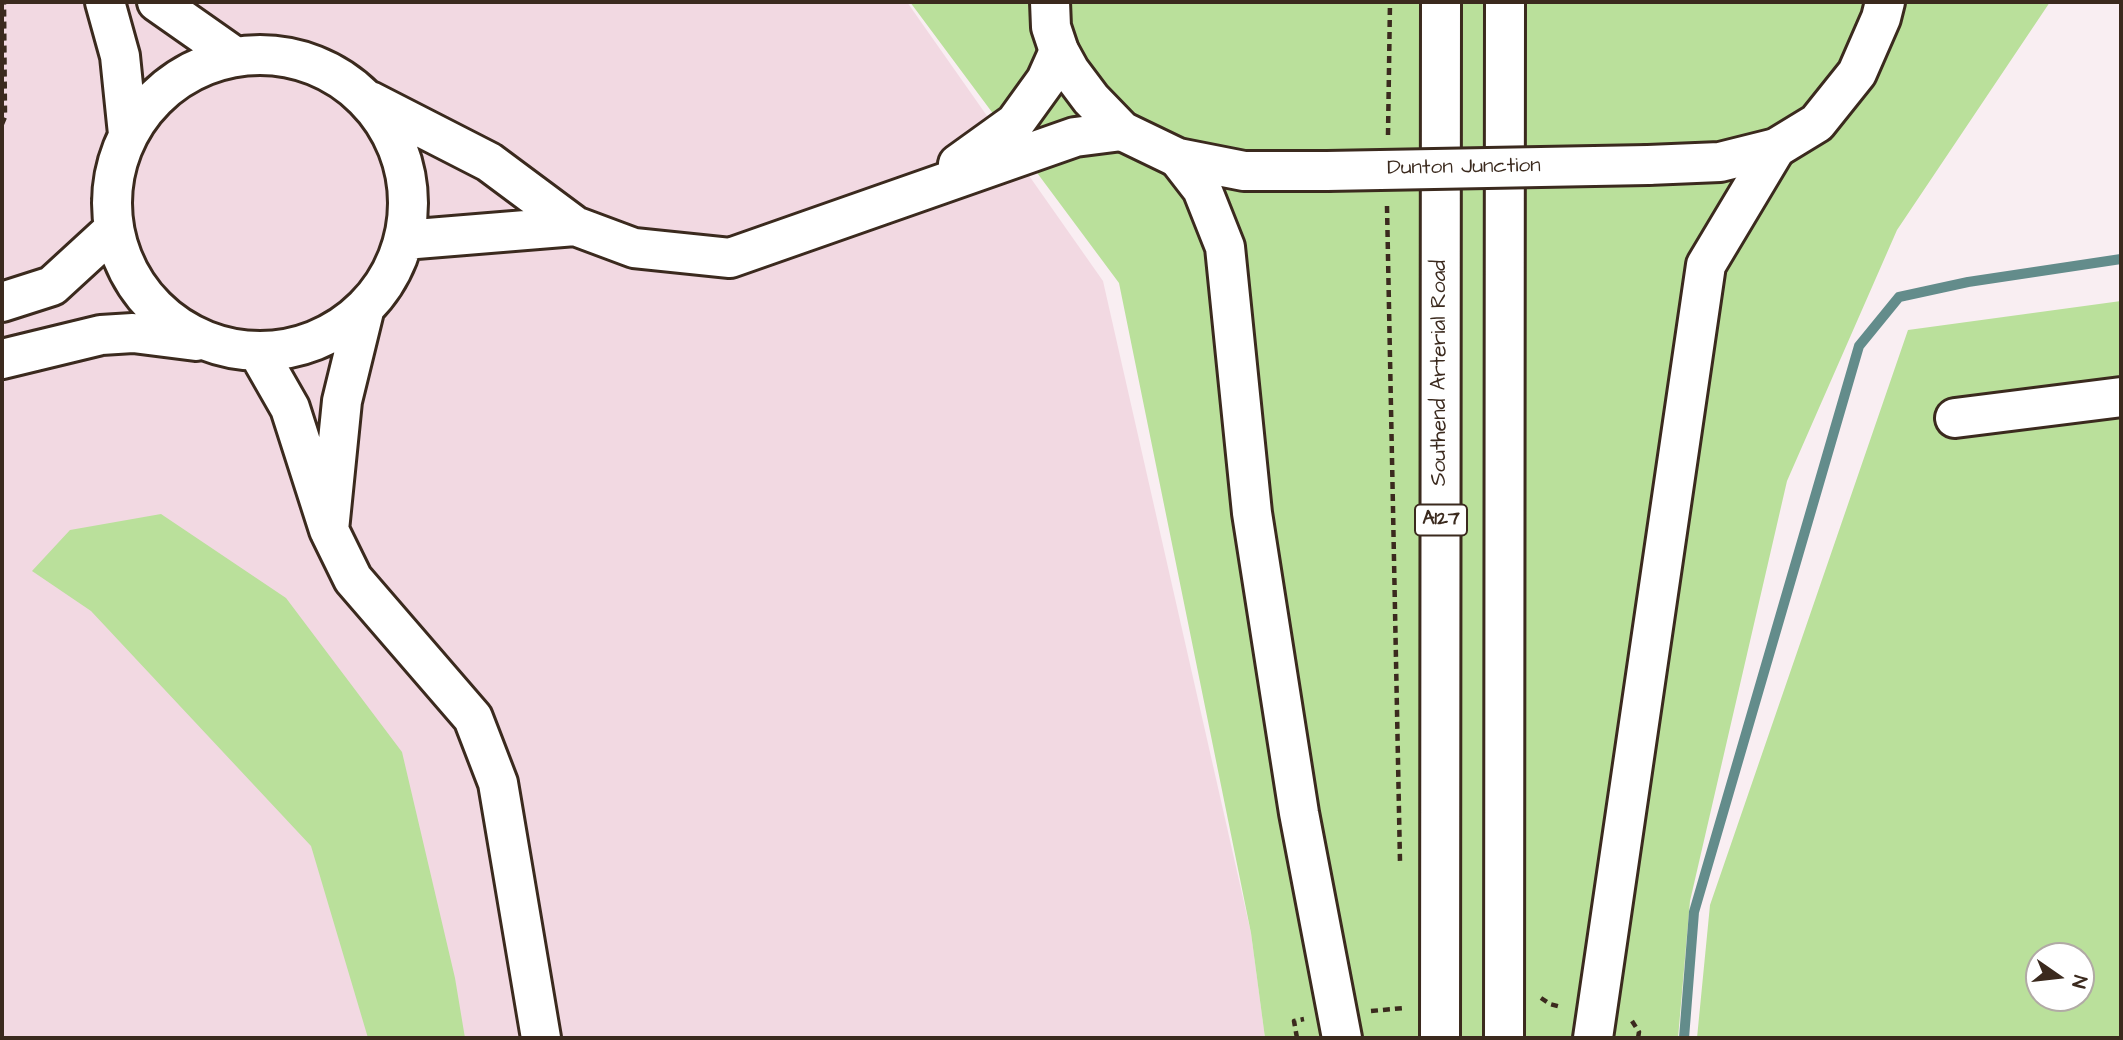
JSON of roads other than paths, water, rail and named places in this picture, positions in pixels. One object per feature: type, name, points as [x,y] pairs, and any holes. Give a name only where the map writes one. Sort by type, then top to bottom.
[{"type":"main road","points":[[2,302],[52,286],[100,218],[113,181],[119,142],[120,56],[105,2]]},
{"type":"main road","points":[[157,2],[234,56]]},
{"type":"main road","name":"Southend Arterial Road","points":[[1440,1038],[1441,2]]},
{"type":"main road","points":[[1504,2],[1504,1038]]},
{"type":"main road","name":"Dunton Junction","points":[[1050,20],[1070,71],[1091,99],[1122,131],[1178,158],[1244,171],[1648,165],[1720,162],[1776,148],[1817,123],[1857,73],[1881,18],[1885,2]]},
{"type":"main road","points":[[925,188],[1015,123],[1046,80],[1050,20]]},
{"type":"main road","points":[[119,142],[155,97],[191,71],[234,56],[283,55],[329,71],[368,100],[489,162],[575,226],[634,248],[730,258],[1076,137],[1122,131]]},
{"type":"main road","points":[[2,359],[101,335],[133,333],[258,352],[307,344],[335,334],[364,311],[384,285],[404,240],[408,190],[395,142],[368,100]]},
{"type":"main road","points":[[1594,1038],[1706,265],[1776,148]]},
{"type":"main road","points":[[1178,158],[1202,188],[1225,247],[1252,513],[1298,813],[1342,1038]]},
{"type":"main road","points":[[100,218],[131,278],[164,317],[209,343]]},
{"type":"main road","points":[[404,240],[575,226]]},
{"type":"main road","points":[[329,530],[342,401],[364,311]]},
{"type":"main road","points":[[258,352],[290,408],[329,530],[353,579],[473,718],[498,783],[541,1038]]},
{"type":"main road","points":[[1955,418],[2121,397]]},
{"type":"waterway","points":[[1684,1038],[1694,912],[1859,346],[1899,297],[1968,282],[2121,259]]}]
